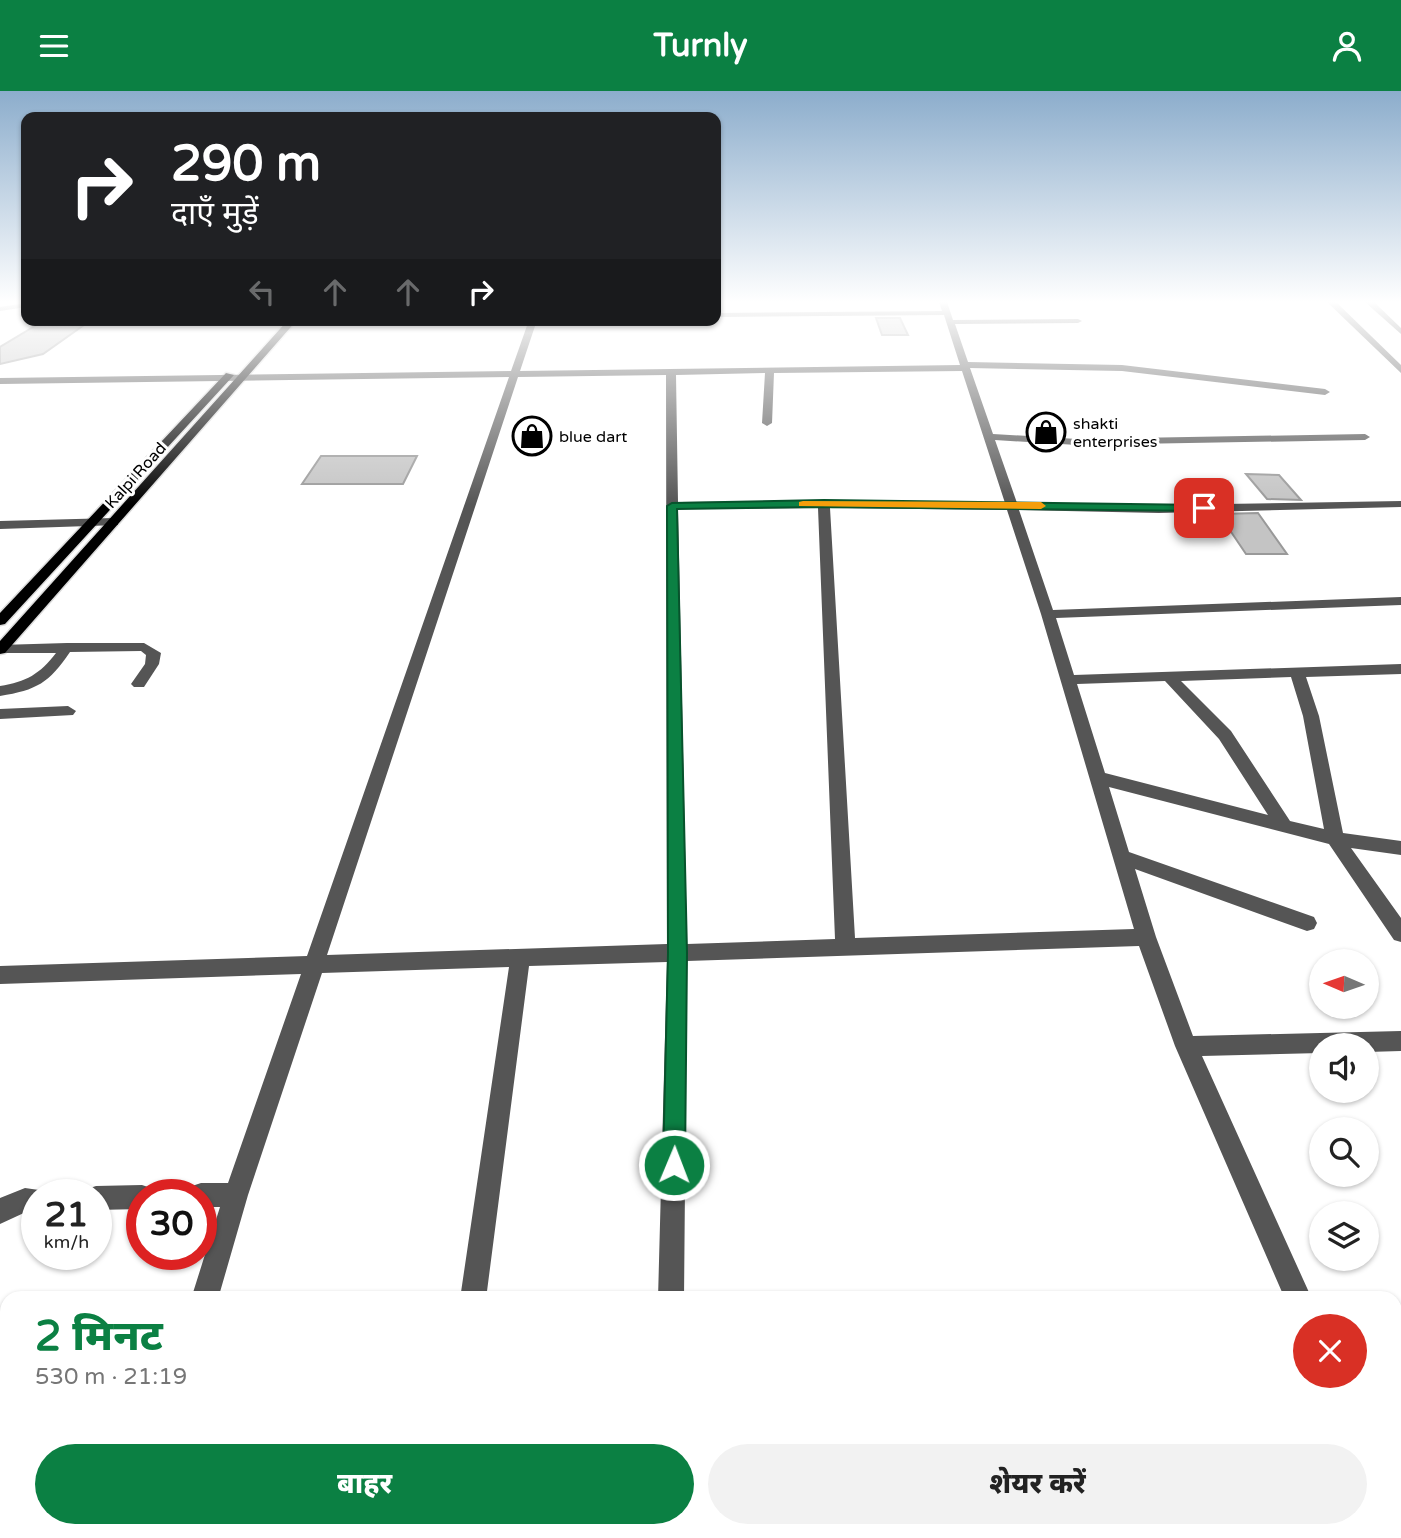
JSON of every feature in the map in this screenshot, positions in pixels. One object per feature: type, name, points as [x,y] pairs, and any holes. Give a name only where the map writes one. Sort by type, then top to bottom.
[{"type":"main road","name":"Kalpi Road","points":[[0,621],[234,370]]},
{"type":"main road","name":"Kalpi Road","points":[[1,650],[249,370]]},
{"type":"street","points":[[206,1291],[236,1195],[516,370]]},
{"type":"street","points":[[767,423],[770,370]]},
{"type":"street","points":[[0,381],[801,370]]},
{"type":"street","points":[[967,370],[1048,614],[1146,937],[1186,1046],[1295,1291]]},
{"type":"street","points":[[1135,370],[1325,392]]},
{"type":"street","points":[[671,371],[677,953],[671,1291]]},
{"type":"street","points":[[989,437],[1077,442],[1365,437]]},
{"type":"street","points":[[824,504],[845,947]]},
{"type":"street","points":[[672,506],[1011,505],[1159,509],[1401,504]]},
{"type":"street","points":[[0,524],[114,522]]},
{"type":"street","points":[[1048,614],[1401,601]]},
{"type":"street","points":[[0,691],[29,687],[45,677],[67,647]]},
{"type":"street","points":[[1,650],[144,647],[154,653],[152,664],[139,684]]},
{"type":"street","points":[[1067,680],[1401,669]]},
{"type":"street","points":[[1297,672],[1311,716],[1335,839],[1401,934]]},
{"type":"street","points":[[1168,676],[1225,735],[1285,827]]},
{"type":"street","points":[[0,714],[68,711]]},
{"type":"street","points":[[1098,778],[1335,839],[1401,848]]},
{"type":"street","points":[[1122,857],[1307,923]]},
{"type":"street","points":[[0,975],[1146,937]]},
{"type":"street","points":[[474,1291],[520,959]]},
{"type":"street","points":[[1186,1046],[1401,1041]]},
{"type":"street","points":[[217,1195],[236,1195]]},
{"type":"street","points":[[0,1211],[21,1202]]},
{"type":"building","points":[[321,456],[417,456],[403,484],[302,484]]},
{"type":"building","points":[[1246,474],[1279,475],[1301,500],[1267,499]]},
{"type":"building","points":[[1258,513],[1287,554],[1246,554],[1219,514]]},
{"type":"slow traffic","points":[[803,504],[1041,506]]},
{"type":"place","name":"shakti enterprises","points":[[1046,432]]},
{"type":"place","name":"blue dart","points":[[532,436]]},
{"type":"route","points":[[674,1165],[677,953],[672,506],[824,504],[1204,508]]}]
